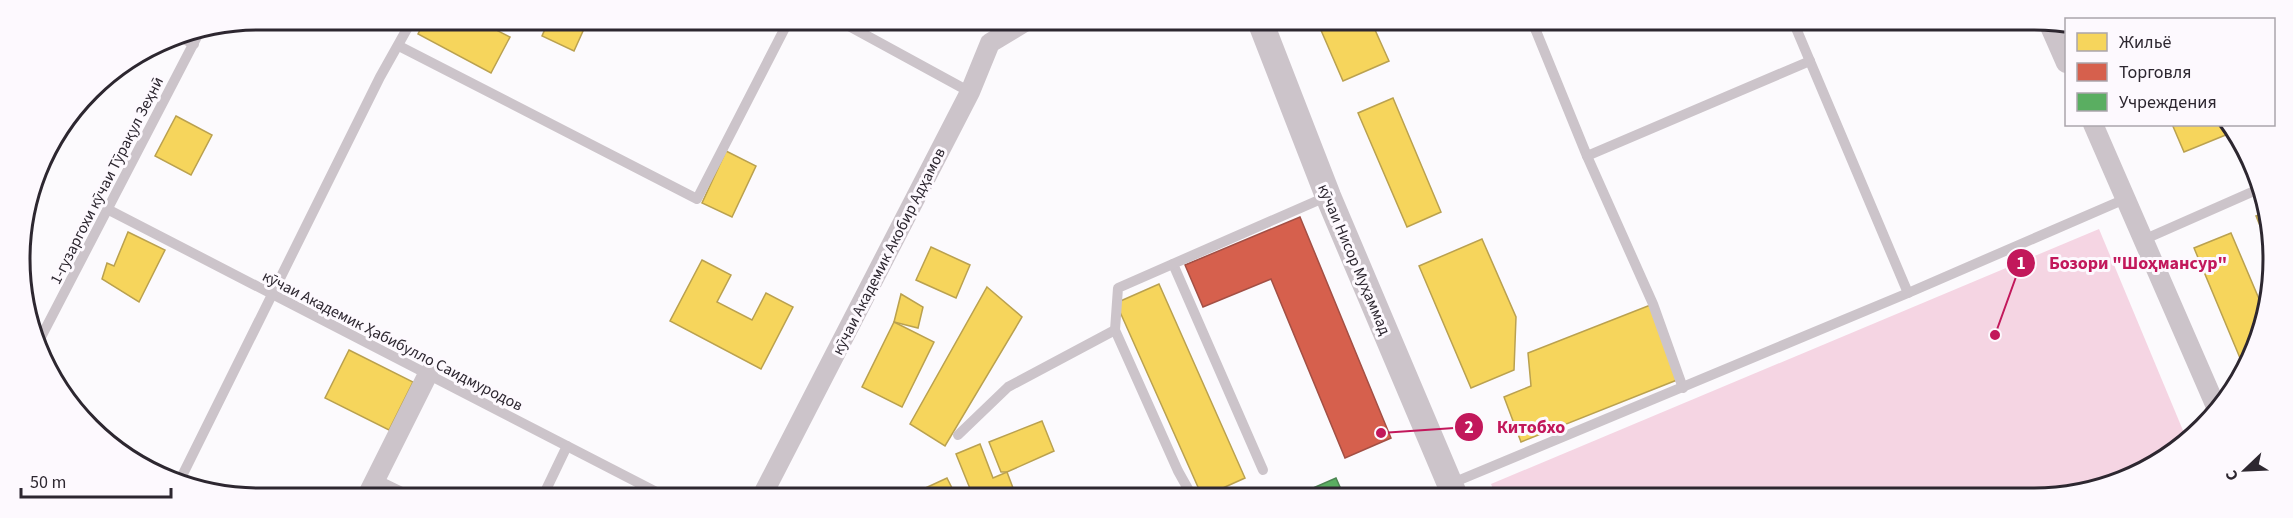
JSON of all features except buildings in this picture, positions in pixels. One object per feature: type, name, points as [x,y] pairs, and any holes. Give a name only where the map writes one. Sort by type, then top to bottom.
[{"type":"street","name":"кӯчаи Академик Акобир Адҳамов","points":[[766,488],[970,92],[990,43],[1011,30]]},
{"type":"street","name":"кӯчаи Нисор Муҳаммад","points":[[1263,30],[1328,196],[1451,488]]},
{"type":"street","points":[[2052,30],[2065,57]]},
{"type":"street","points":[[2094,126],[2213,401]]},
{"type":"street","points":[[371,488],[428,374]]},
{"type":"lane","points":[[182,475],[380,77],[407,30]]},
{"type":"lane","points":[[399,46],[697,199],[784,30]]},
{"type":"lane","points":[[856,30],[970,92]]},
{"type":"lane","points":[[1536,30],[1587,156],[1653,304],[1683,388]]},
{"type":"lane","points":[[1797,30],[1908,293]]},
{"type":"lane","name":"1-гузаргохи кӯчаи Тӯрақул Зеҳнӣ","points":[[43,335],[196,39]]},
{"type":"lane","points":[[188,41],[194,44]]},
{"type":"lane","points":[[1587,156],[1810,62]]},
{"type":"lane","points":[[2143,240],[2253,192]]},
{"type":"lane","points":[[1188,488],[1115,330],[1118,288],[1328,196]]},
{"type":"lane","points":[[1457,488],[1683,388],[2125,199]]},
{"type":"lane","name":"кӯчаи Академик Ҳабибулло Саидмуродов","points":[[109,210],[648,488]]},
{"type":"lane","points":[[1173,264],[1263,470]]},
{"type":"lane","points":[[958,435],[1008,387],[1115,330]]},
{"type":"lane","points":[[547,488],[567,446]]},
{"type":"shaded area","points":[[2099,229],[2184,432],[2161,449],[2122,471],[2079,484],[2049,488],[1493,488],[1491,484]]},
{"type":"place","name":"Бозори \"Шоҳмансур\"","points":[[1995,335]]},
{"type":"place","name":"Китобхо","points":[[1381,433]]}]
